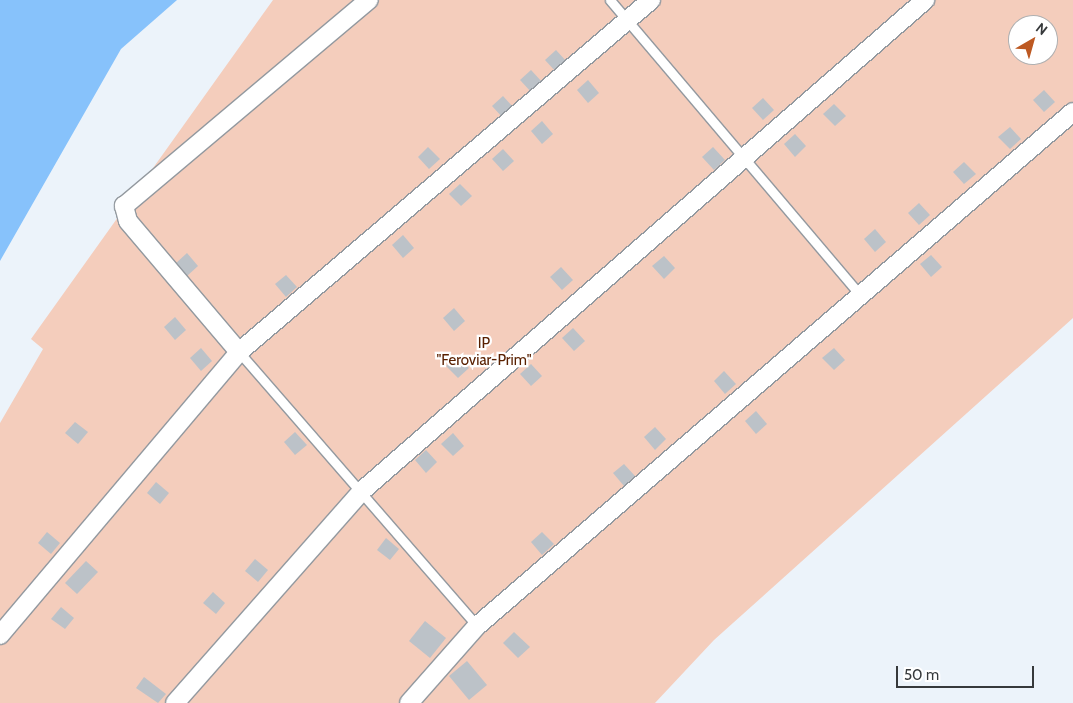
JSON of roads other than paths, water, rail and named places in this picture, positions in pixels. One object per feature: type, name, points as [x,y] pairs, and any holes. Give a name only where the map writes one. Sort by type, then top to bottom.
[{"type":"street","points":[[239,352],[128,221],[124,206],[369,0]]},
{"type":"street","points":[[0,635],[239,352],[651,0]]},
{"type":"street","points":[[175,703],[363,490],[925,0]]},
{"type":"street","points":[[409,703],[477,626],[1073,112]]},
{"type":"lane","points":[[610,0],[745,156],[860,295]]},
{"type":"lane","points":[[239,352],[363,490],[477,626]]},
{"type":"water","points":[[0,0],[177,0],[121,49],[0,261]]},
{"type":"park label","name":"IP \"Feroviar-Prim\"","points":[[484,352]]}]
